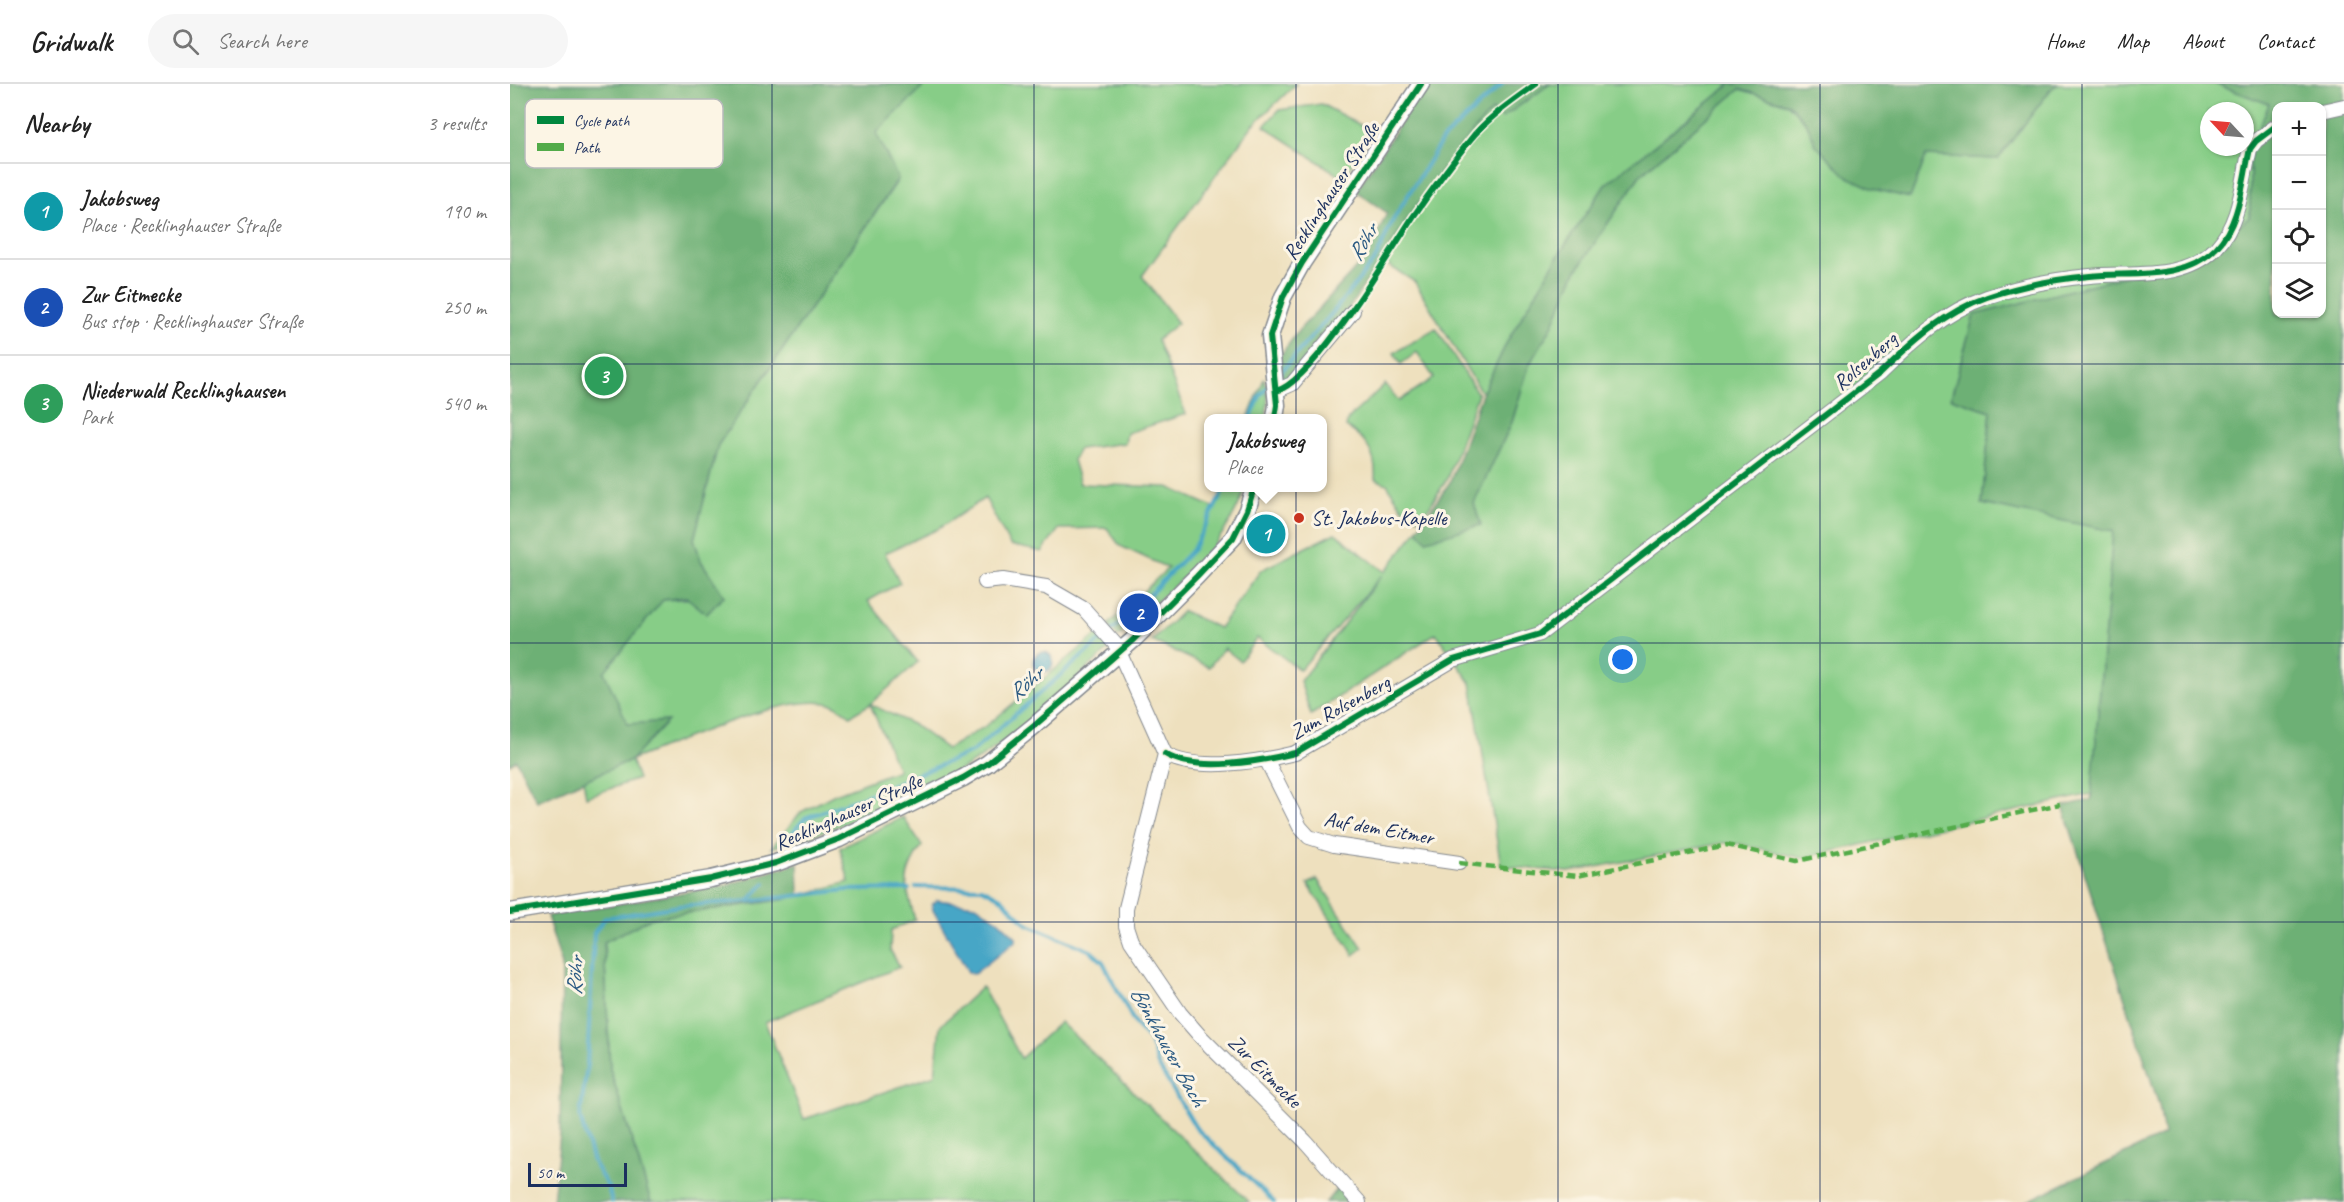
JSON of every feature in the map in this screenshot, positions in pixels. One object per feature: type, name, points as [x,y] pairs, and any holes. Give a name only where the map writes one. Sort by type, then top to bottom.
[{"type":"main road","name":"Recklinghauser Straße","points":[[1275,414],[1276,390],[1269,336],[1284,297],[1302,263],[1421,84]]},
{"type":"main road","name":"Recklinghauser Straße","points":[[510,912],[711,879],[776,863],[839,839],[963,778],[988,763],[1227,546],[1244,518],[1253,492]]},
{"type":"street","points":[[2326,110],[2344,106]]},
{"type":"street","name":"Rolsenberg","points":[[1453,660],[1540,634],[1880,374],[1912,342],[1953,313],[1989,297],[2046,282],[2090,276],[2165,272],[2202,259],[2224,239],[2233,223],[2250,149],[2256,141],[2272,130]]},
{"type":"street","points":[[1276,390],[1292,384],[1353,311]]},
{"type":"street","points":[[985,582],[1003,580],[1021,582],[1057,591],[1084,609],[1104,629],[1117,648],[1165,754]]},
{"type":"street","name":"Zum Rolsenberg","points":[[1165,754],[1176,760],[1203,763],[1266,759],[1303,750],[1453,660]]},
{"type":"street","name":"Zur Eitmecke","points":[[1165,754],[1126,908],[1127,933],[1161,986],[1200,1036],[1260,1093],[1359,1202]]},
{"type":"street","name":"Auf dem Eitmer","points":[[1266,759],[1300,827],[1309,837],[1346,847],[1459,863]]},
{"type":"green space","points":[[510,84],[1296,84],[1252,126],[1142,276],[1178,323],[1157,340],[1186,414],[1127,433],[1125,443],[1079,449],[1073,460],[1080,484],[1168,487],[1215,508],[1221,492],[1243,492],[1236,511],[1223,532],[1192,570],[1118,637],[1108,625],[1168,568],[1120,546],[1107,528],[1059,529],[1042,552],[1010,545],[985,498],[938,529],[885,553],[900,583],[868,601],[918,662],[870,704],[850,716],[831,704],[812,702],[788,705],[731,721],[631,760],[628,724],[510,731]],"holes":[[[898,180],[718,445],[694,539],[701,561],[724,597],[663,600],[719,338]]]},
{"type":"green space","points":[[510,84],[926,84],[876,133],[898,179],[718,445],[694,539],[701,561],[724,596],[707,614],[686,597],[663,600],[604,672],[628,724],[668,721],[631,760],[537,801],[516,760],[510,764]]},
{"type":"green space","points":[[1426,84],[1550,84],[1502,118],[1493,110],[1472,133],[1416,206],[1341,319],[1284,386],[1277,360],[1299,330],[1367,256],[1387,213],[1356,191]]},
{"type":"green space","points":[[1550,84],[1731,84],[1605,185],[1508,340],[1482,394],[1415,282],[1380,260],[1470,133],[1493,110]]},
{"type":"green space","points":[[1731,84],[2058,84],[2051,89],[1998,159],[1926,156],[1910,198],[1873,189],[1846,176],[1816,145],[1807,124],[1789,104],[1740,89],[1640,175],[1576,271],[1551,328],[1529,365],[1512,422],[1474,503],[1481,525],[1427,540],[1417,530],[1450,482],[1482,394],[1508,340],[1558,256],[1605,185]]},
{"type":"green space","points":[[2058,84],[2215,84],[2270,103],[2254,140],[2254,102],[2200,102],[2200,156],[2250,156],[2250,217],[2199,257],[1974,315],[1951,398],[1991,411],[1982,504],[2113,531],[2092,794],[1802,858],[1740,844],[1723,843],[1569,872],[1501,866],[1471,683],[1436,633],[1311,715],[1300,681],[1382,575],[1300,670],[1257,638],[1240,661],[1224,648],[1209,667],[1152,641],[1183,611],[1219,628],[1261,570],[1335,533],[1385,572],[1417,530],[1427,540],[1474,503],[1512,422],[1529,365],[1551,328],[1576,271],[1640,175],[1740,89],[1788,104],[1807,124],[1816,145],[1910,197],[1926,156],[1998,159],[2051,89]]},
{"type":"green space","points":[[2215,84],[2344,84],[2344,1202],[2026,1202],[2164,1135],[2159,1105],[2063,806],[2091,800],[2113,531],[1982,504],[1991,411],[1951,398],[1974,315],[2199,257],[2250,217],[2250,156],[2254,156],[2254,140],[2269,104]]},
{"type":"green space","points":[[1321,104],[1372,131],[1343,178],[1264,126],[1279,110]]},
{"type":"green space","points":[[1436,328],[1478,394],[1447,479],[1421,520],[1402,508],[1387,484],[1375,479],[1374,463],[1369,448],[1346,427],[1348,419],[1385,384],[1399,401],[1434,378],[1417,352],[1401,364],[1394,353]]},
{"type":"green space","points":[[1264,379],[1268,397],[1266,414],[1250,414]]},
{"type":"green space","points":[[1099,633],[1111,647],[1013,734],[977,760],[929,788],[903,800],[824,831],[771,848],[801,812],[833,795],[898,770],[870,704],[914,725],[947,749],[986,726]]},
{"type":"green space","points":[[631,760],[638,779],[586,797],[583,779]]},
{"type":"green space","points":[[903,817],[922,846],[910,866],[907,882],[915,920],[891,930],[890,950],[900,967],[765,1022],[804,1119],[935,1075],[940,1026],[982,987],[1021,1058],[1060,1022],[1249,1202],[651,1202],[610,1069],[604,942],[651,918],[782,900],[849,882],[840,848]]},
{"type":"green space","points":[[798,863],[799,896],[652,918],[604,942],[610,1069],[651,1202],[553,1202],[560,1134],[562,965],[547,916],[727,885]]},
{"type":"green space","points":[[1317,879],[1363,948],[1354,955],[1308,884]]},
{"type":"green space","points":[[1338,1187],[1351,1202],[1326,1202]]},
{"type":"water","points":[[1043,652],[1050,655],[1053,662],[1050,669],[1043,672],[1036,669],[1033,662],[1036,655]]},
{"type":"water","points":[[937,900],[976,905],[999,921],[1016,937],[1016,941],[974,974],[968,972],[933,910],[932,905]]},
{"type":"waterway","name":"Röhr","points":[[1279,374],[1376,258],[1393,220],[1442,140],[1502,84]]},
{"type":"waterway","name":"Röhr","points":[[1253,414],[1260,396],[1270,384]]},
{"type":"waterway","name":"Röhr","points":[[792,833],[805,818],[858,799],[972,752],[1132,613],[1193,549],[1223,492]]},
{"type":"waterway","name":"Röhr","points":[[612,1202],[608,1187],[593,1162],[580,1117],[587,1065],[594,933],[605,918],[679,906],[748,901],[765,883]]},
{"type":"waterway","name":"Bönkhauser Bach","points":[[916,887],[982,888],[1001,898],[1027,924],[1091,951],[1103,962],[1135,1024],[1150,1041],[1158,1065],[1196,1128],[1274,1202]]},
{"type":"waterway","points":[[749,901],[846,890],[909,889]]},
{"type":"marked path","points":[[1459,863],[1577,876],[1727,845],[1797,861],[2060,804]]},
{"type":"cycle path","points":[[1276,414],[1277,405],[1270,336],[1283,297],[1302,263],[1421,84]]},
{"type":"cycle path","points":[[1276,391],[1291,383],[1329,342],[1420,207],[1470,140],[1493,117],[1536,84]]},
{"type":"cycle path","points":[[1165,754],[1178,760],[1194,763],[1229,764],[1295,753],[1453,660],[1540,634],[1880,373],[1929,329],[1971,303],[2012,290],[2064,279],[2157,273],[2189,266],[2203,259],[2216,248],[2231,226],[2236,214],[2250,149],[2256,141],[2272,129]]},
{"type":"cycle path","points":[[510,912],[711,879],[776,863],[839,839],[963,778],[988,763],[1034,726],[1133,640],[1233,538],[1247,510],[1253,492]]},
{"type":"place","name":"Niederwald Recklinghausen","points":[[604,376]]},
{"type":"place","name":"St. Jakobus-Kapelle","points":[[1299,518]]},
{"type":"place","name":"Jakobsweg","points":[[1266,534]]},
{"type":"place","name":"Zur Eitmecke","points":[[1139,613]]}]
